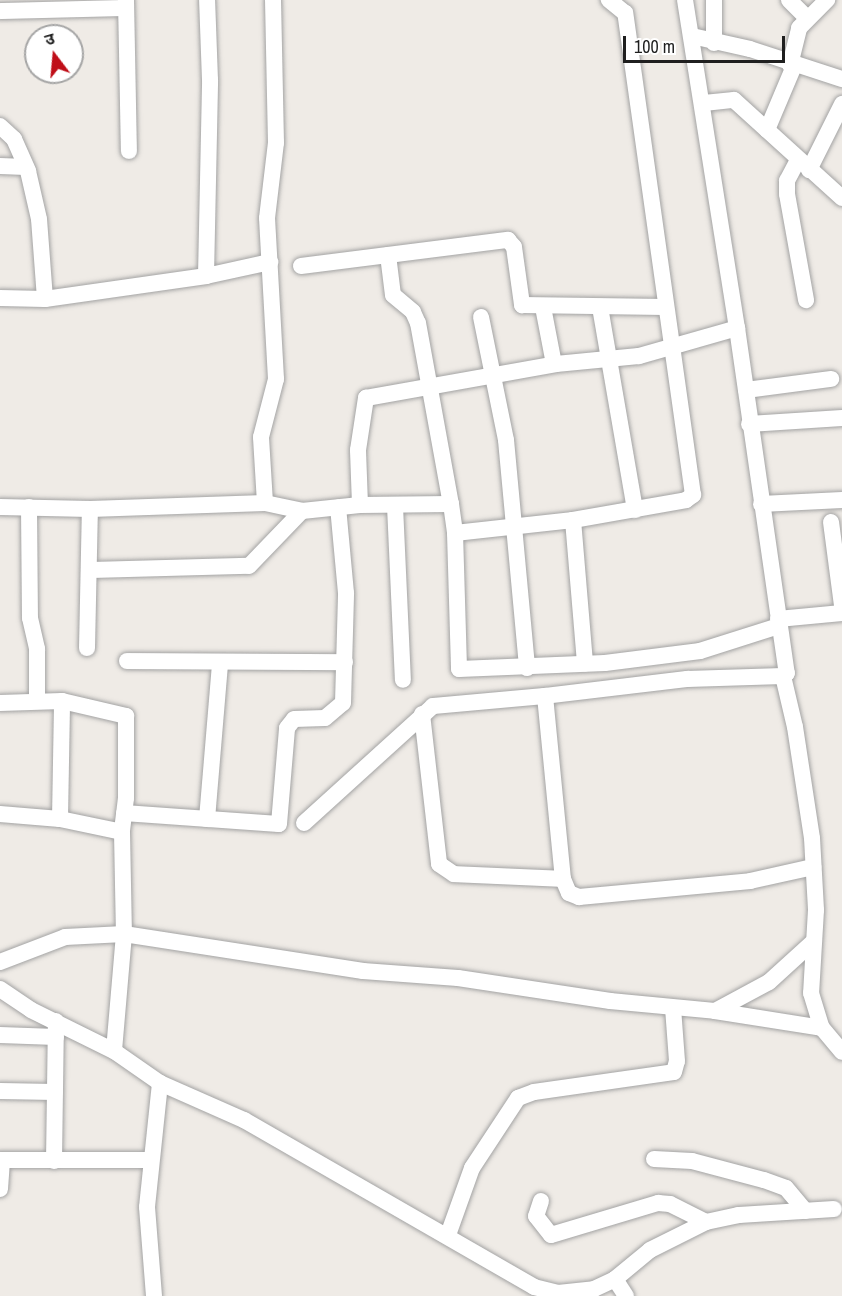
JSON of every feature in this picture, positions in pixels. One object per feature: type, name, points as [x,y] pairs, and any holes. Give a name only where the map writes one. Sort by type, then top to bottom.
[{"type":"street","points":[[206,276],[210,80],[207,0]]},
{"type":"street","points":[[264,502],[261,437],[276,379],[268,206],[276,143],[273,0]]},
{"type":"street","points":[[455,533],[573,520],[686,500],[693,495],[625,13],[609,0]]},
{"type":"street","points":[[304,823],[422,714],[442,705],[545,696],[687,679],[783,676],[787,673],[704,103],[685,0]]},
{"type":"street","points":[[714,0],[714,43]]},
{"type":"street","points":[[789,0],[806,17]]},
{"type":"street","points":[[767,130],[792,65],[799,28],[806,17],[825,6],[827,0]]},
{"type":"street","points":[[0,11],[20,6],[126,4],[129,151]]},
{"type":"street","points":[[693,36],[714,43],[750,49],[842,80]]},
{"type":"street","points":[[704,103],[734,100],[842,198]]},
{"type":"street","points":[[806,300],[787,194],[787,181],[803,165],[842,104]]},
{"type":"street","points":[[0,126],[14,139],[26,167],[39,219],[45,299]]},
{"type":"street","points":[[0,166],[26,167]]},
{"type":"street","points":[[301,266],[508,240],[514,247],[522,305],[665,307]]},
{"type":"street","points":[[388,255],[393,295],[413,312],[418,323],[455,533],[459,669],[585,664],[700,651],[779,622],[842,613]]},
{"type":"street","points":[[0,298],[45,299],[206,276],[270,262]]},
{"type":"street","points":[[543,307],[554,364]]},
{"type":"street","points":[[600,307],[635,510]]},
{"type":"street","points":[[481,317],[506,440],[527,668]]},
{"type":"street","points":[[360,505],[358,450],[366,398],[554,364],[608,360],[672,348],[737,328]]},
{"type":"street","points":[[746,390],[831,379]]},
{"type":"street","points":[[749,424],[842,418]]},
{"type":"street","points":[[761,504],[842,500]]},
{"type":"street","points":[[0,507],[90,509],[264,502],[302,511],[360,505],[450,504]]},
{"type":"street","points":[[395,506],[403,680]]},
{"type":"street","points":[[29,507],[30,618],[37,649],[37,699]]},
{"type":"street","points":[[124,813],[279,824],[287,728],[294,719],[325,718],[343,703],[346,593],[338,507]]},
{"type":"street","points":[[87,648],[91,570],[90,509]]},
{"type":"street","points":[[91,570],[249,566],[302,511]]},
{"type":"street","points":[[573,520],[585,664]]},
{"type":"street","points":[[831,522],[842,606]]},
{"type":"street","points":[[127,661],[345,662]]},
{"type":"street","points":[[207,819],[220,663]]},
{"type":"street","points":[[783,676],[795,727],[813,867],[814,941],[811,993],[822,1028],[842,1052]]},
{"type":"street","points":[[545,696],[563,879],[569,893],[579,897],[750,881],[813,867]]},
{"type":"street","points":[[0,702],[37,699],[62,700],[126,716],[122,832],[124,934],[114,1051]]},
{"type":"street","points":[[60,819],[62,700]]},
{"type":"street","points":[[422,714],[439,864],[454,874],[563,879]]},
{"type":"street","points":[[0,814],[60,819],[122,832]]},
{"type":"street","points":[[0,962],[65,937],[124,934],[363,971],[458,978],[673,1008],[715,1011],[822,1028]]},
{"type":"street","points":[[715,1011],[770,982],[814,941]]},
{"type":"street","points":[[0,989],[56,1029],[114,1051],[160,1083],[244,1120],[448,1235],[534,1287],[575,1293],[615,1279],[650,1251],[706,1222],[739,1215],[834,1209]]},
{"type":"street","points":[[448,1235],[472,1168],[518,1098],[534,1092],[658,1077],[674,1072],[677,1061],[673,1008]]},
{"type":"street","points":[[0,1035],[56,1029]]},
{"type":"street","points":[[54,1161],[56,1029]]},
{"type":"street","points":[[154,1296],[147,1207],[160,1083]]},
{"type":"street","points":[[0,1091],[55,1092]]},
{"type":"street","points":[[654,1159],[692,1161],[764,1180],[786,1188],[805,1211]]},
{"type":"street","points":[[0,1189],[1,1160],[151,1160]]},
{"type":"street","points":[[541,1201],[536,1216],[551,1235],[658,1203],[670,1204],[706,1222]]},
{"type":"street","points":[[615,1279],[626,1296]]}]
